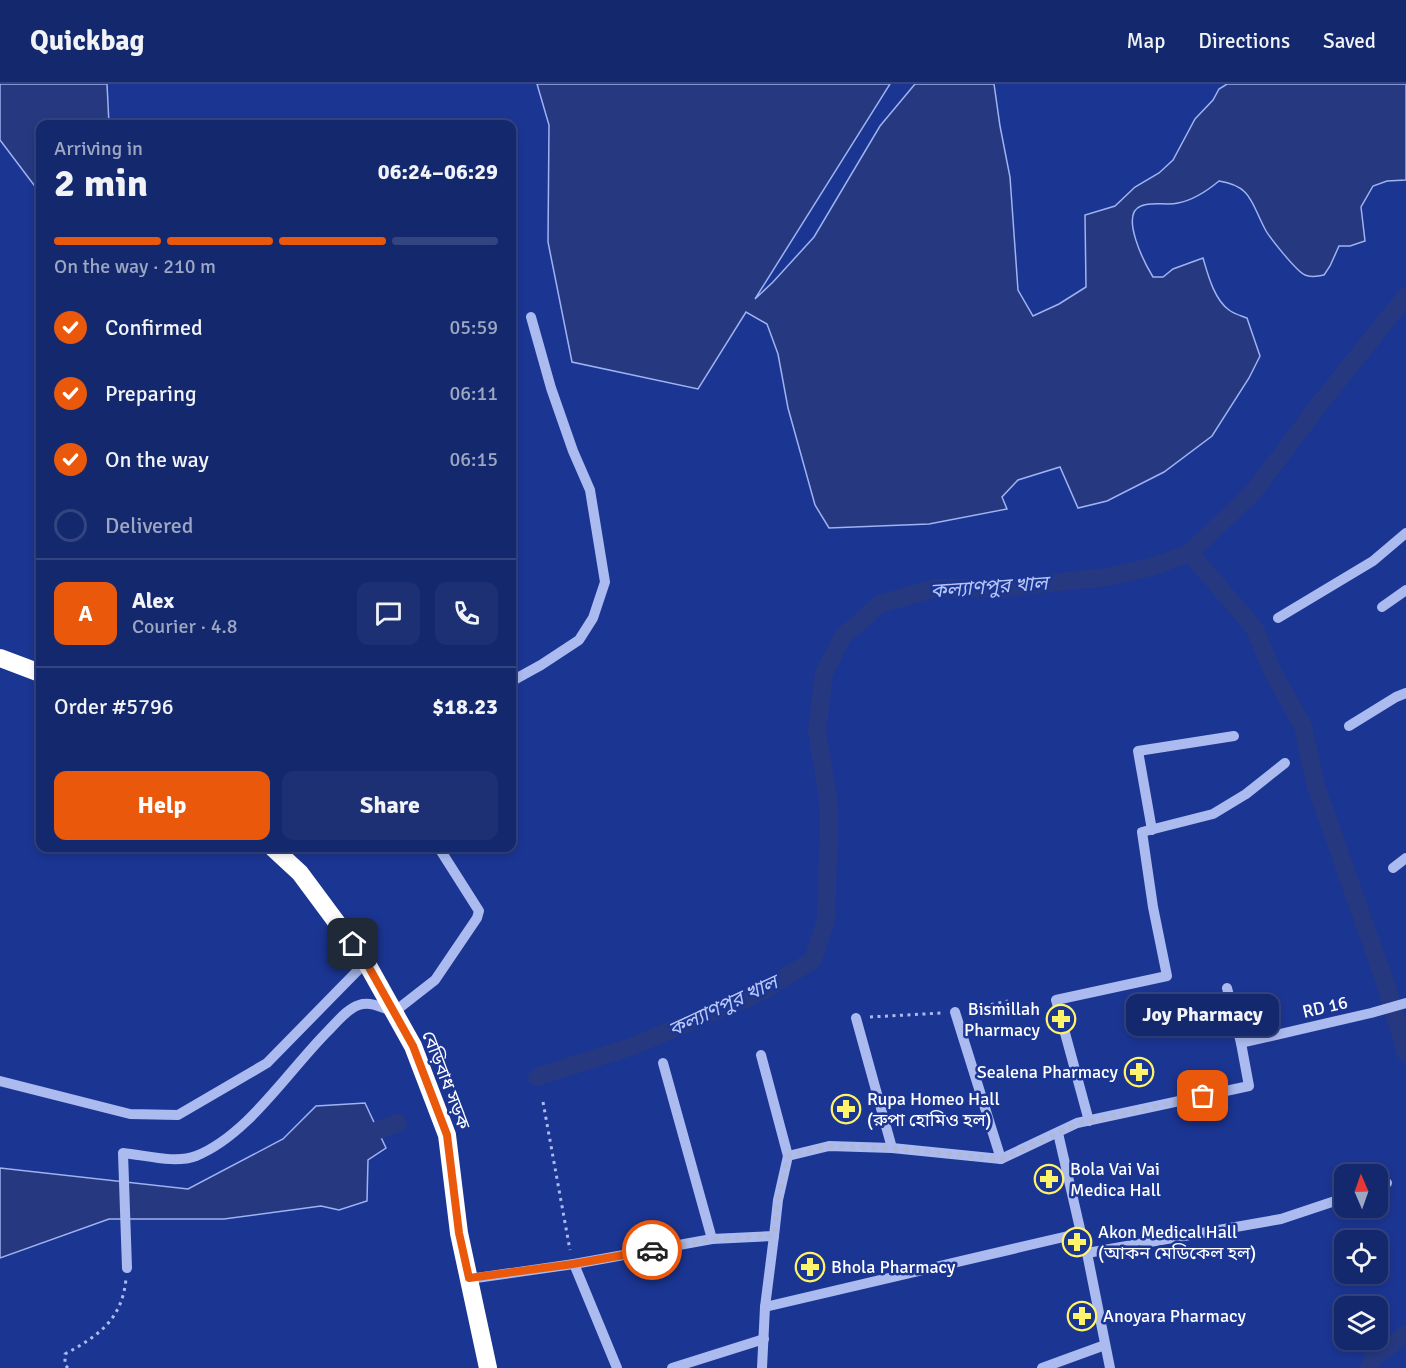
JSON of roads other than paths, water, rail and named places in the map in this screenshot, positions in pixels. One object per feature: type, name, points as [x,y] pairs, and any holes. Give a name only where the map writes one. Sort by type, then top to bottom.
[{"type":"highway","points":[[0,657],[36,671]]},
{"type":"highway","name":"বেড়িবাধ সড়ক","points":[[277,852],[300,873],[366,962],[413,1046],[447,1135],[459,1233],[488,1368]]},
{"type":"street","points":[[516,679],[579,640],[593,618],[605,582],[598,550],[596,514],[590,490],[550,388],[531,316]]},
{"type":"street","points":[[1278,618],[1373,561],[1406,533]]},
{"type":"street","points":[[1382,607],[1406,590]]},
{"type":"street","points":[[1349,726],[1406,693]]},
{"type":"street","points":[[1152,830],[1138,751],[1234,736]]},
{"type":"street","points":[[1089,1121],[1056,1000],[1167,976],[1142,832],[1213,814],[1246,794],[1286,763]]},
{"type":"street","points":[[127,1268],[123,1153],[176,1159],[194,1157],[220,1144],[244,1126],[306,1053],[358,1005],[370,1003],[394,1012],[435,980],[477,918],[479,911],[442,852]]},
{"type":"street","points":[[1393,868],[1406,858]]},
{"type":"street","points":[[0,1081],[130,1114],[178,1115],[267,1063],[366,962]]},
{"type":"street","points":[[788,1156],[829,1146],[892,1148],[1001,1159],[1077,1124],[1249,1086],[1227,987]]},
{"type":"street","name":"RD 16","points":[[1241,1043],[1406,1003]]},
{"type":"street","points":[[955,1012],[1001,1159]]},
{"type":"street","points":[[856,1018],[892,1148]]},
{"type":"street","points":[[760,1055],[788,1156],[778,1200],[765,1307],[762,1368]]},
{"type":"street","points":[[663,1064],[712,1239]]},
{"type":"street","points":[[1058,1133],[1087,1254],[1110,1368]]},
{"type":"street","points":[[1087,1254],[1281,1219],[1334,1201]]},
{"type":"street","points":[[765,1307],[1081,1233]]},
{"type":"street","points":[[469,1278],[573,1264],[712,1239],[774,1236]]},
{"type":"street","points":[[573,1264],[617,1368]]},
{"type":"street","points":[[672,1368],[764,1339]]},
{"type":"street","points":[[1042,1368],[1105,1345]]},
{"type":"water","points":[[0,84],[107,84],[109,120],[36,120],[36,188],[0,140]]},
{"type":"water","points":[[537,84],[890,84],[755,299],[814,237],[880,126],[915,84],[994,84],[1010,177],[1018,290],[1033,316],[1059,304],[1086,287],[1085,215],[1115,206],[1135,187],[1159,173],[1173,160],[1195,119],[1213,100],[1219,89],[1227,84],[1406,84],[1406,180],[1387,181],[1373,186],[1361,207],[1365,241],[1350,246],[1339,246],[1324,275],[1310,276],[1301,272],[1277,246],[1260,220],[1249,197],[1230,183],[1219,181],[1205,192],[1184,202],[1146,205],[1135,211],[1132,219],[1136,240],[1153,277],[1163,277],[1173,269],[1203,258],[1219,300],[1231,311],[1247,318],[1260,356],[1249,378],[1212,436],[1164,472],[1107,501],[1078,508],[1060,467],[1018,480],[1002,497],[1007,509],[929,524],[829,528],[815,505],[788,408],[778,354],[767,324],[746,312],[698,389],[572,362],[548,242],[549,125]]},
{"type":"water","points":[[365,1103],[386,1148],[368,1160],[367,1201],[339,1210],[321,1206],[224,1219],[109,1219],[0,1258],[0,1168],[188,1189],[283,1139],[316,1106]]},
{"type":"waterway","name":"কল্যাণপুর খাল","points":[[537,1077],[633,1046],[761,992],[813,960],[826,920],[829,823],[828,798],[817,731],[824,673],[843,636],[880,604],[936,588],[1005,588],[1107,577],[1151,567],[1190,553],[1254,491],[1321,402],[1406,296]]},
{"type":"waterway","points":[[1190,553],[1255,629],[1272,671],[1303,726],[1316,786],[1387,988],[1406,1053]]},
{"type":"waterway","name":"কল্যাণপুর খাল","points":[[378,1130],[398,1123]]},
{"type":"waterway","points":[[1369,1368],[1374,1357],[1406,1334]]},
{"type":"place","name":"Bismillah Pharmacy","points":[[1061,1019]]},
{"type":"place","name":"Sealena Pharmacy","points":[[1139,1072]]},
{"type":"place","name":"Joy Pharmacy","points":[[1203,1096]]},
{"type":"place","name":"Rupa Homeo Hall (রুপা হোমিও হল)","points":[[846,1109]]},
{"type":"place","name":"Bola Vai Vai Medica Hall","points":[[1049,1179]]},
{"type":"place","name":"Akon Medical Hall (আকন মেডিকেল হল)","points":[[1077,1242]]},
{"type":"place","name":"Bhola Pharmacy","points":[[810,1267]]},
{"type":"place","name":"Anoyara Pharmacy","points":[[1082,1316]]}]
